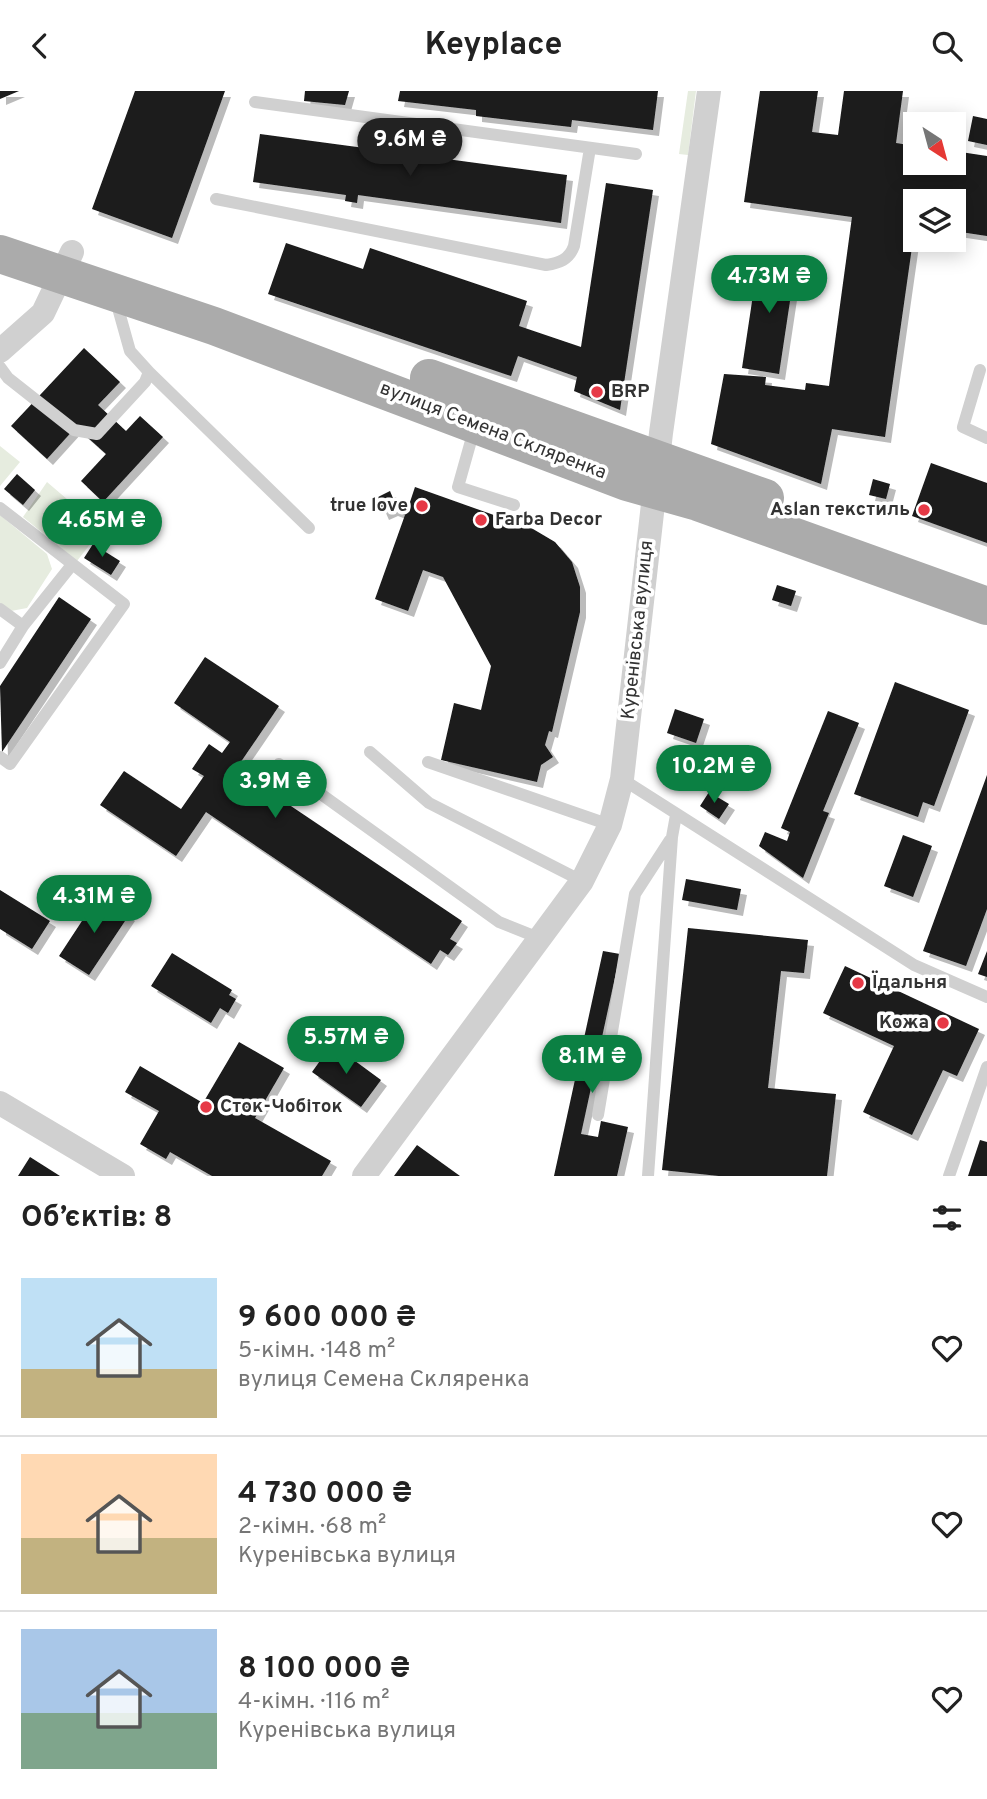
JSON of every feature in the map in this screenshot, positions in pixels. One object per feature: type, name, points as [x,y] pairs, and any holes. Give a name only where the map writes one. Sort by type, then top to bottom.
[{"type":"main road","name":"вулиця Семена Скляренка","points":[[0,225],[114,294],[214,326],[476,423],[656,474],[987,578]]},
{"type":"main road","name":"вулиця Семена Скляренка","points":[[0,254],[66,264],[656,474],[816,544],[987,607]]},
{"type":"street","name":"Куренівська вулиця","points":[[364,1176],[583,881],[610,825],[622,779],[656,474],[709,91]]},
{"type":"street","points":[[0,351],[43,313],[66,264]]},
{"type":"street","points":[[0,1103],[123,1176]]},
{"type":"lane","points":[[255,102],[636,154]]},
{"type":"lane","points":[[216,199],[545,265],[565,260],[574,246],[590,148]]},
{"type":"lane","points":[[114,294],[130,351],[309,527]]},
{"type":"lane","points":[[0,367],[8,378],[74,430],[97,434],[145,382],[149,372]]},
{"type":"lane","points":[[980,370],[962,427],[987,437]]},
{"type":"lane","points":[[476,423],[458,488],[514,505]]},
{"type":"lane","points":[[0,508],[71,566],[124,604],[10,764],[0,757]]},
{"type":"lane","points":[[2,655],[71,566]]},
{"type":"lane","points":[[0,609],[23,626]]},
{"type":"lane","points":[[370,752],[429,803],[583,881]]},
{"type":"lane","points":[[428,762],[610,825]]},
{"type":"lane","points":[[279,764],[499,922],[539,938]]},
{"type":"lane","points":[[622,779],[914,965],[987,997]]},
{"type":"lane","points":[[648,1176],[672,837],[676,815]]},
{"type":"lane","points":[[598,1115],[635,894],[672,837]]},
{"type":"lane","points":[[949,1176],[986,1073]]},
{"type":"shaded area","points":[[688,91],[696,91],[688,155],[679,154]]},
{"type":"shaded area","points":[[0,446],[20,462],[0,486]]},
{"type":"shaded area","points":[[47,482],[102,529],[77,561],[23,517]]},
{"type":"shaded area","points":[[0,515],[47,554],[52,569],[27,608],[11,611],[0,603]]},
{"type":"building","points":[[0,91],[19,91],[0,99]]},
{"type":"building","points":[[135,91],[225,91],[172,238],[92,209]]},
{"type":"building","points":[[305,91],[349,91],[345,105],[304,101]]},
{"type":"building","points":[[400,91],[658,91],[653,130],[572,120],[571,127],[476,116],[476,110],[398,101]]},
{"type":"building","points":[[760,91],[818,91],[812,132],[838,135],[844,91],[903,91],[896,143],[903,144],[903,175],[966,175],[966,153],[987,156],[987,236],[966,233],[966,189],[903,189],[903,252],[911,252],[885,437],[832,429],[821,484],[711,444],[724,374],[766,377],[765,385],[805,390],[806,383],[829,386],[852,217],[744,202]]},
{"type":"building","points":[[973,116],[987,119],[987,145],[968,141]]},
{"type":"building","points":[[260,134],[567,175],[561,223],[358,195],[357,203],[345,201],[346,195],[253,182]]},
{"type":"building","points":[[606,183],[653,190],[620,410],[574,391],[577,377],[518,356],[511,376],[268,294],[286,243],[363,269],[370,248],[527,301],[519,326],[581,347]]},
{"type":"building","points":[[759,255],[796,261],[779,374],[742,368]]},
{"type":"building","points":[[84,348],[120,382],[98,405],[126,431],[140,416],[163,437],[103,502],[81,481],[106,454],[76,427],[47,459],[11,426]]},
{"type":"building","points":[[931,463],[987,483],[987,543],[912,516]]},
{"type":"building","points":[[17,474],[35,490],[23,505],[4,489]]},
{"type":"building","points":[[873,479],[890,484],[886,499],[869,495]]},
{"type":"building","points":[[415,487],[533,529],[555,542],[572,562],[580,587],[580,612],[552,732],[549,731],[545,745],[553,757],[541,765],[537,782],[441,760],[454,703],[481,710],[491,666],[443,577],[423,570],[408,611],[375,599],[405,515],[392,510],[383,514],[376,498],[390,491],[395,503],[408,508]]},
{"type":"building","points":[[93,544],[120,561],[111,575],[84,558]]},
{"type":"building","points":[[777,585],[796,591],[791,606],[772,600]]},
{"type":"building","points":[[59,597],[91,619],[2,752],[0,686]]},
{"type":"building","points":[[205,657],[279,706],[236,769],[462,921],[450,939],[457,943],[448,955],[440,950],[431,964],[206,812],[176,856],[100,805],[124,771],[181,809],[204,776],[192,769],[209,744],[222,753],[230,742],[174,703]]},
{"type":"building","points":[[895,682],[969,710],[934,806],[923,802],[918,817],[854,794]]},
{"type":"building","points":[[675,709],[704,719],[696,743],[667,733]]},
{"type":"building","points":[[828,711],[859,723],[823,811],[829,813],[803,878],[759,846],[765,832],[787,841],[790,832],[781,828]]},
{"type":"building","points":[[987,775],[987,909],[966,966],[923,951]]},
{"type":"building","points":[[709,792],[729,804],[719,819],[700,806]]},
{"type":"building","points":[[903,835],[932,846],[913,897],[884,886]]},
{"type":"building","points":[[686,879],[741,889],[737,910],[682,900]]},
{"type":"building","points":[[0,890],[50,921],[32,949],[0,929]]},
{"type":"building","points":[[99,895],[129,915],[89,975],[59,956]]},
{"type":"building","points":[[688,928],[808,940],[804,973],[781,971],[768,1088],[836,1094],[827,1176],[719,1176],[662,1170]]},
{"type":"building","points":[[603,951],[620,954],[581,1134],[598,1137],[601,1121],[628,1127],[617,1176],[554,1176]]},
{"type":"building","points":[[987,951],[987,977],[978,974]]},
{"type":"building","points":[[172,953],[232,990],[229,995],[236,999],[228,1013],[220,1008],[211,1023],[151,986]]},
{"type":"building","points":[[845,966],[979,1029],[957,1076],[943,1070],[912,1135],[863,1112],[894,1046],[823,1013]]},
{"type":"building","name":"Сток-Чобіток","points":[[239,1042],[284,1068],[255,1118],[331,1161],[322,1176],[212,1176],[170,1152],[166,1159],[140,1144],[159,1111],[125,1092],[140,1066],[203,1103]]},
{"type":"building","points":[[332,1044],[381,1080],[361,1107],[312,1072]]},
{"type":"building","points":[[980,1140],[987,1142],[987,1176],[968,1176]]},
{"type":"building","points":[[417,1145],[460,1176],[394,1176]]},
{"type":"building","points":[[30,1157],[60,1176],[18,1176]]},
{"type":"place","name":"BRP","points":[[597,392]]},
{"type":"place","name":"true love","points":[[422,506]]},
{"type":"place","name":"Aslan текстиль","points":[[924,510]]},
{"type":"place","name":"Farba Decor","points":[[481,520]]},
{"type":"place","name":"Їдальня","points":[[858,983]]},
{"type":"place","name":"Кожа","points":[[943,1023]]},
{"type":"place","name":"Сток-Чобіток","points":[[206,1107]]}]
